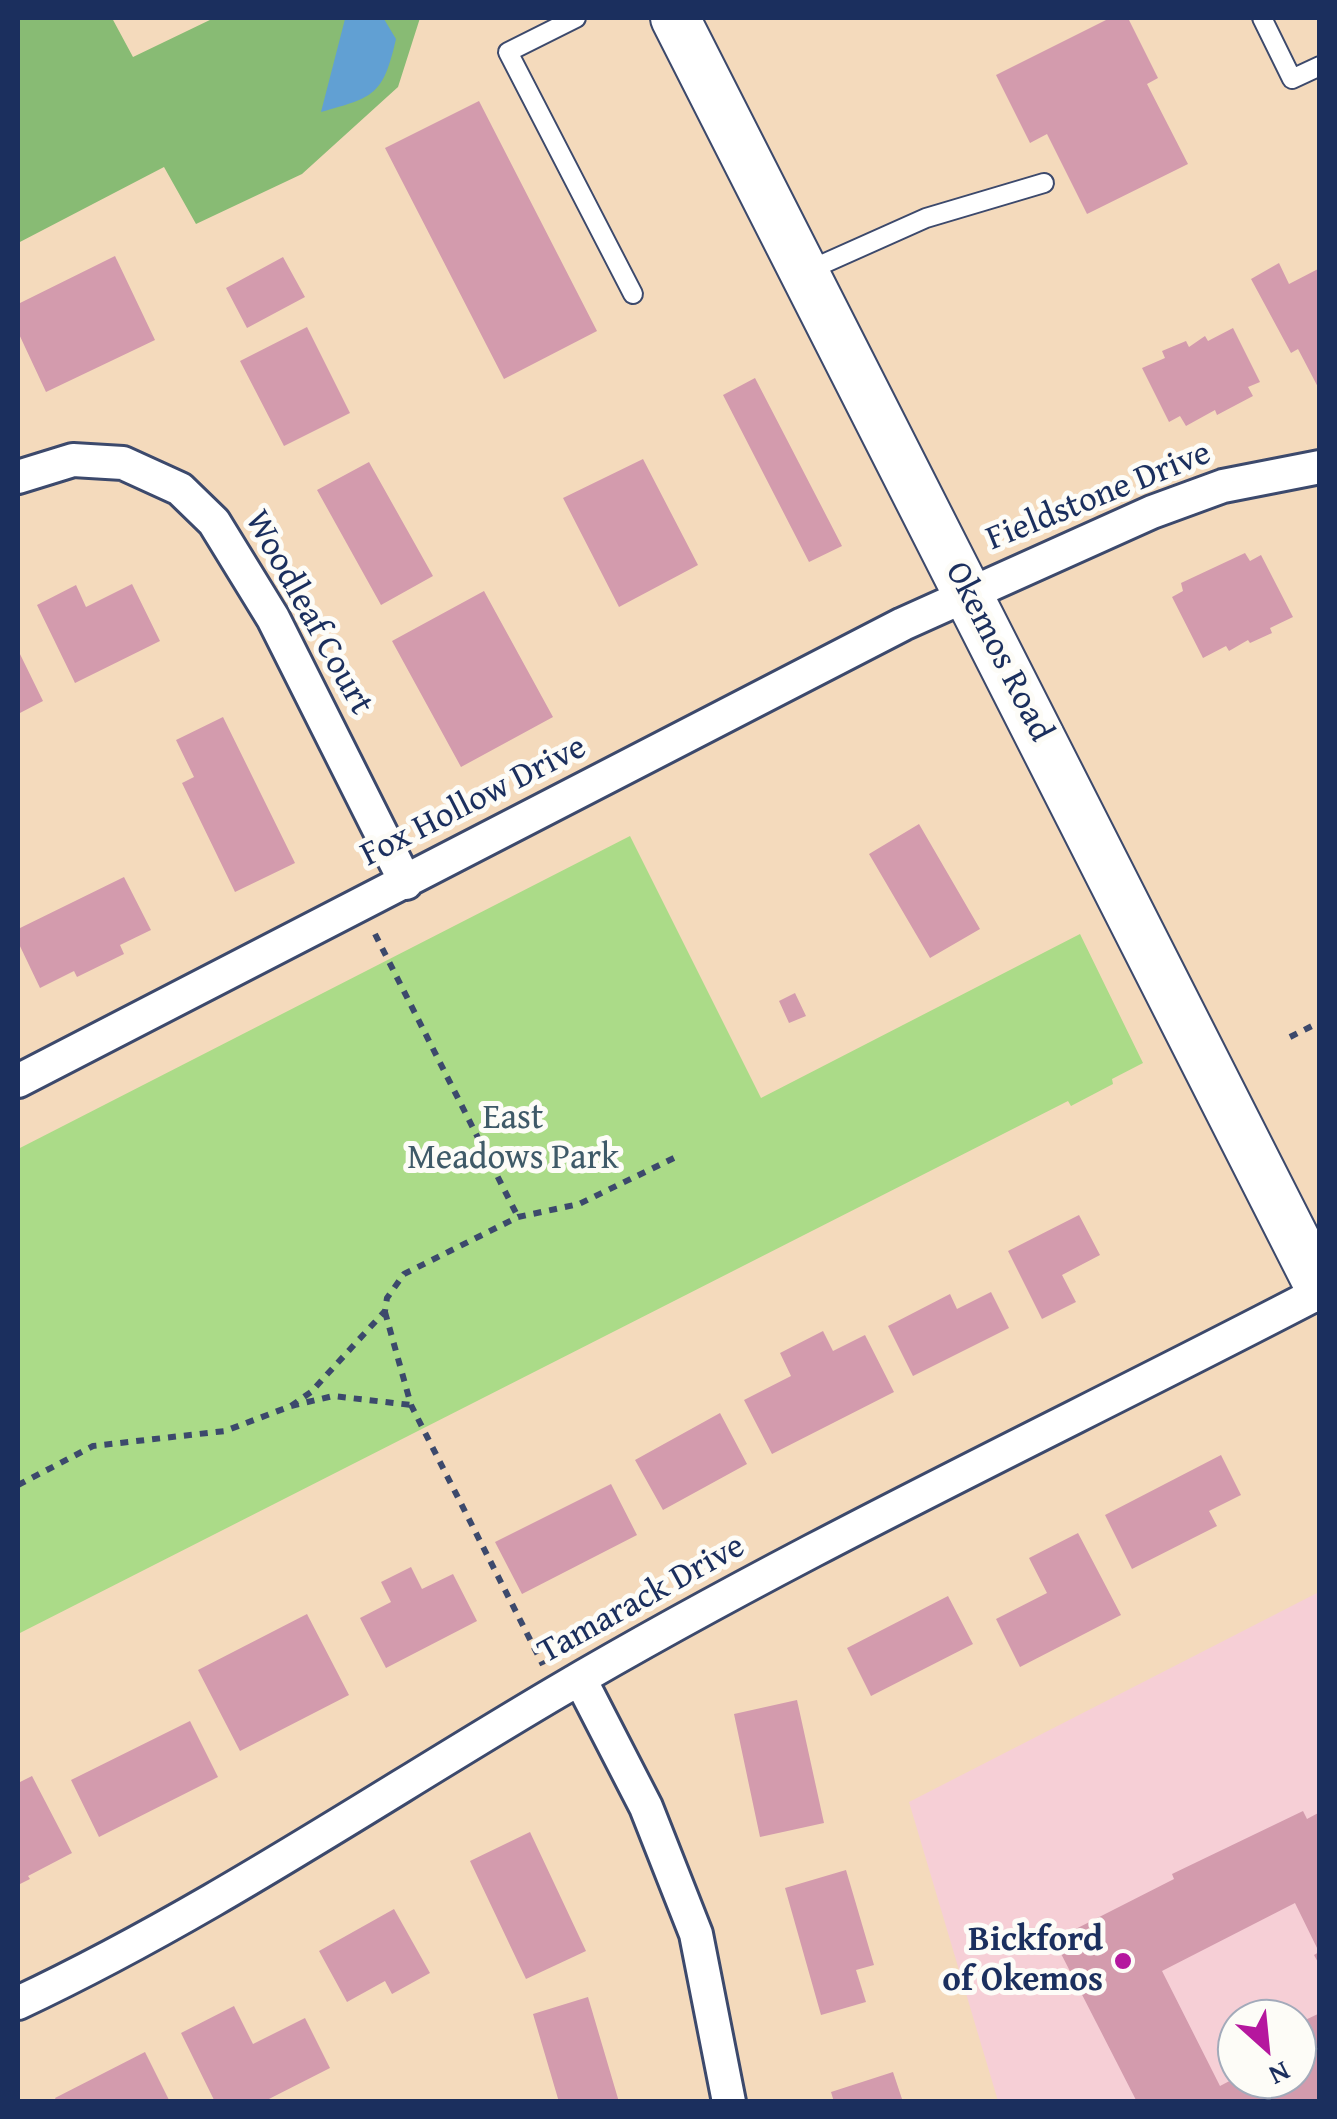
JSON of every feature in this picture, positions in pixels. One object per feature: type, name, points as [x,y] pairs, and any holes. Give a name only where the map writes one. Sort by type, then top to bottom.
[{"type":"main road","name":"Okemos Road","points":[[675,18],[1320,1290]]},
{"type":"street","name":"Woodleaf Court","points":[[18,478],[72,460],[122,463],[180,489],[214,522],[273,618],[406,883]]},
{"type":"street","name":"Fieldstone Drive","points":[[968,594],[1223,486],[1320,467]]},
{"type":"street","name":"Fox Hollow Drive","points":[[18,1081],[968,594]]},
{"type":"street","name":"Tamarack Drive","points":[[18,2003],[273,1866],[568,1686],[777,1571],[1320,1290]]},
{"type":"street","points":[[568,1686],[646,1807],[696,1934],[729,2102]]},
{"type":"lane","points":[[576,18],[508,52],[633,294]]},
{"type":"lane","points":[[1262,18],[1292,79],[1320,66]]},
{"type":"lane","points":[[805,272],[926,218],[1044,183]]},
{"type":"path","points":[[361,906],[518,1217]]},
{"type":"path","points":[[1290,1037],[1320,1022]]},
{"type":"path","points":[[568,1686],[411,1405],[385,1311],[387,1298],[404,1274],[518,1217],[579,1204],[678,1156]]},
{"type":"path","points":[[291,1406],[311,1392],[385,1311]]},
{"type":"path","points":[[18,1485],[93,1446],[225,1431],[291,1406],[334,1396],[411,1405]]},
{"type":"shaded area","points":[[1319,1592],[1319,2101],[998,2101],[909,1802]]},
{"type":"green space","points":[[18,18],[112,18],[133,57],[214,18],[420,18],[398,87],[302,174],[196,224],[164,167],[18,243]]},
{"type":"green space","name":"East Meadows Park","points":[[630,836],[761,1098],[1080,934],[1143,1063],[1071,1106],[1068,1101],[18,1634],[18,1149]]},
{"type":"water","points":[[345,19],[384,19],[396,39],[381,83],[365,97],[321,112]]},
{"type":"building","points":[[1110,18],[1128,18],[1158,78],[1147,84],[1188,164],[1087,214],[1047,134],[1030,143],[996,75]]},
{"type":"building","points":[[479,101],[597,331],[504,379],[385,148]]},
{"type":"building","points":[[115,256],[155,340],[46,392],[18,332],[18,304]]},
{"type":"building","points":[[283,257],[305,297],[247,328],[226,288]]},
{"type":"building","points":[[1279,263],[1289,284],[1320,268],[1320,391],[1298,349],[1291,353],[1251,279]]},
{"type":"building","points":[[307,327],[350,413],[284,446],[240,361]]},
{"type":"building","points":[[1233,328],[1260,382],[1248,387],[1253,396],[1186,426],[1180,416],[1169,422],[1142,368],[1165,358],[1162,351],[1186,341],[1189,347],[1205,336],[1208,341]]},
{"type":"building","points":[[755,378],[842,546],[809,562],[723,395]]},
{"type":"building","points":[[643,459],[698,565],[619,607],[563,498]]},
{"type":"building","points":[[369,462],[433,576],[381,605],[317,490]]},
{"type":"building","points":[[1245,553],[1250,561],[1261,555],[1293,617],[1270,628],[1272,633],[1229,651],[1226,646],[1203,658],[1172,597],[1183,591],[1181,583]]},
{"type":"building","points":[[132,584],[160,641],[75,683],[37,605],[76,585],[86,607]]},
{"type":"building","points":[[484,591],[553,717],[461,767],[392,641]]},
{"type":"building","points":[[18,650],[43,701],[18,714]]},
{"type":"building","points":[[223,717],[295,863],[235,892],[182,783],[194,777],[176,740]]},
{"type":"building","points":[[919,824],[980,929],[930,958],[869,854]]},
{"type":"building","points":[[124,877],[151,930],[120,945],[124,954],[77,977],[74,971],[40,988],[18,942],[18,929]]},
{"type":"building","points":[[795,993],[806,1016],[789,1023],[779,1001]]},
{"type":"building","points":[[1079,1215],[1100,1255],[1062,1275],[1076,1302],[1042,1319],[1008,1251]]},
{"type":"building","points":[[991,1292],[1009,1328],[913,1376],[888,1326],[950,1294],[957,1309]]},
{"type":"building","points":[[823,1331],[833,1351],[865,1335],[894,1392],[772,1454],[744,1400],[791,1376],[780,1353]]},
{"type":"building","points":[[720,1413],[747,1464],[663,1510],[635,1460]]},
{"type":"building","points":[[1221,1455],[1241,1495],[1209,1511],[1217,1526],[1132,1569],[1105,1515]]},
{"type":"building","points":[[611,1484],[637,1535],[522,1594],[495,1542]]},
{"type":"building","points":[[1078,1533],[1121,1615],[1020,1667],[996,1619],[1047,1593],[1029,1558]]},
{"type":"building","points":[[411,1567],[422,1589],[453,1574],[477,1621],[386,1668],[360,1618],[391,1602],[381,1582]]},
{"type":"building","points":[[948,1596],[973,1644],[871,1696],[847,1648]]},
{"type":"building","points":[[307,1614],[349,1695],[240,1751],[198,1670]]},
{"type":"building","points":[[797,1700],[824,1823],[760,1837],[734,1714]]},
{"type":"building","points":[[190,1721],[218,1777],[99,1837],[71,1780]]},
{"type":"building","points":[[32,1776],[72,1853],[18,1885],[18,1783]]},
{"type":"building","name":"Bickford of Okemos","points":[[1303,1811],[1307,1819],[1320,1812],[1320,1966],[1314,1955],[1319,1952],[1295,1903],[1162,1971],[1217,2080],[1217,2099],[1317,2099],[1320,2013],[1320,2102],[1137,2102],[1054,1940],[1174,1879],[1172,1874]]},
{"type":"building","points":[[530,1832],[586,1951],[526,1979],[470,1861]]},
{"type":"building","points":[[846,1870],[874,1965],[856,1970],[866,2002],[821,2015],[785,1888]]},
{"type":"building","points":[[394,1909],[430,1973],[392,1994],[385,1981],[347,2002],[319,1951]]},
{"type":"building","points":[[588,1997],[619,2102],[559,2102],[533,2014]]},
{"type":"building","points":[[234,2006],[253,2044],[305,2018],[330,2068],[263,2102],[215,2102],[181,2033]]},
{"type":"building","points":[[145,2052],[170,2102],[57,2102],[55,2098]]},
{"type":"building","points":[[893,2072],[903,2102],[834,2102],[831,2092]]},
{"type":"place","name":"Bickford of Okemos","points":[[1123,1961]]}]
